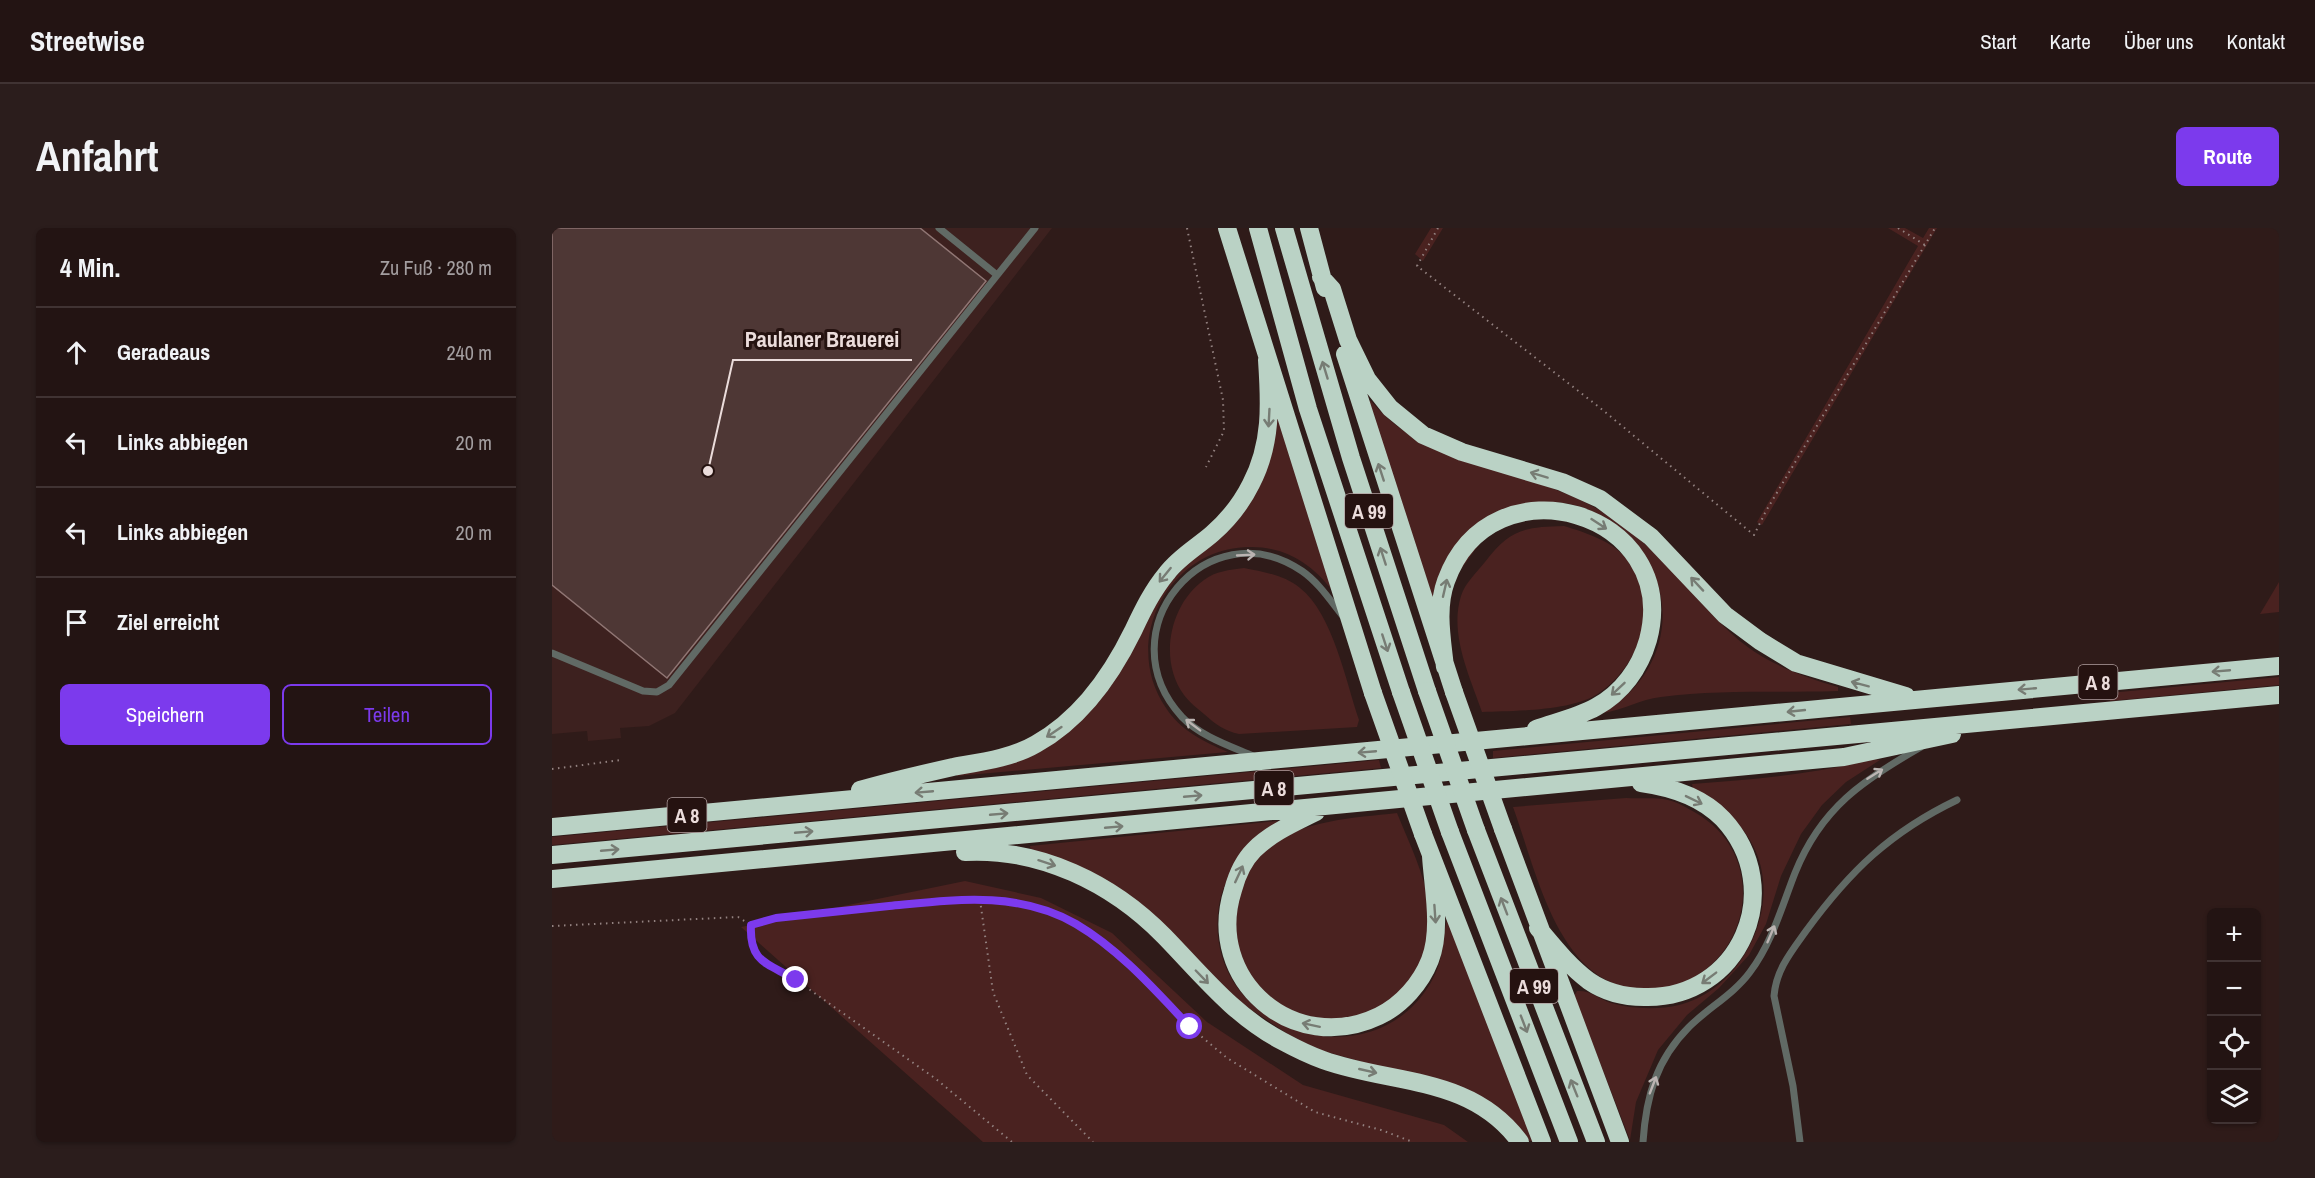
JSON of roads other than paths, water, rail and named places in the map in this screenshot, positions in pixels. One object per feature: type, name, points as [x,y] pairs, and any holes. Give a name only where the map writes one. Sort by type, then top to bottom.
[{"type":"highway","points":[[1227,228],[1373,693],[1431,856],[1542,1142]]},
{"type":"highway","name":"A 99","points":[[1258,228],[1308,409],[1401,692],[1450,832],[1569,1142]]},
{"type":"highway","name":"A 99","points":[[1284,228],[1351,458],[1427,691],[1476,830],[1596,1142]]},
{"type":"highway","points":[[1309,228],[1321,277],[1445,667],[1538,928],[1620,1142]]},
{"type":"highway","points":[[1321,277],[1332,290],[1348,340],[1367,379],[1390,408],[1423,435],[1462,452],[1562,482],[1600,499],[1651,537],[1725,615],[1760,641],[1796,663],[1917,699]]},
{"type":"highway","points":[[822,802],[900,778],[1000,758],[1036,745],[1068,722],[1091,699],[1112,668],[1148,598],[1168,571],[1213,534],[1229,516],[1251,484],[1268,443],[1270,401],[1267,360]]},
{"type":"highway","points":[[1445,667],[1440,615],[1446,581],[1458,558],[1480,532],[1507,515],[1531,510],[1564,510],[1588,517],[1618,537],[1641,563],[1651,594],[1652,626],[1643,659],[1622,688],[1596,707],[1509,738]]},
{"type":"highway","name":"A 8","points":[[552,827],[2279,666]]},
{"type":"highway","name":"A 8","points":[[552,855],[2279,695]]},
{"type":"highway","points":[[552,879],[1844,757],[1933,740],[1997,722]]},
{"type":"highway","points":[[1538,928],[1566,962],[1590,982],[1624,997],[1662,998],[1689,991],[1708,980],[1729,962],[1743,940],[1754,898],[1750,872],[1736,837],[1722,819],[1691,798],[1661,786],[1618,779]]},
{"type":"highway","points":[[1327,807],[1272,835],[1253,851],[1238,873],[1226,911],[1229,949],[1243,981],[1265,1005],[1294,1021],[1326,1028],[1361,1025],[1392,1010],[1416,987],[1431,959],[1436,924],[1431,856]]},
{"type":"highway","points":[[930,844],[945,853],[985,851],[1024,855],[1070,870],[1118,897],[1162,934],[1242,1016],[1281,1041],[1324,1060],[1430,1084],[1463,1096],[1486,1110],[1520,1142]]},
{"type":"lane","points":[[939,228],[997,275]]},
{"type":"lane","points":[[552,653],[643,691],[657,692],[669,685],[1035,228]]},
{"type":"lane","points":[[1264,761],[1200,731],[1183,718],[1172,703],[1156,670],[1153,648],[1155,626],[1163,605],[1182,581],[1202,564],[1248,554],[1271,556],[1303,571],[1352,628]]},
{"type":"lane","points":[[1643,1142],[1646,1104],[1661,1064],[1688,1028],[1749,973],[1764,951],[1810,841],[1838,804],[1869,777],[1933,740]]},
{"type":"lane","points":[[1800,1142],[1793,1086],[1774,996],[1776,981],[1784,963],[1831,898],[1873,853],[1902,830],[1957,800]]},
{"type":"place","name":"Paulaner Brauerei","points":[[708,471]]}]
